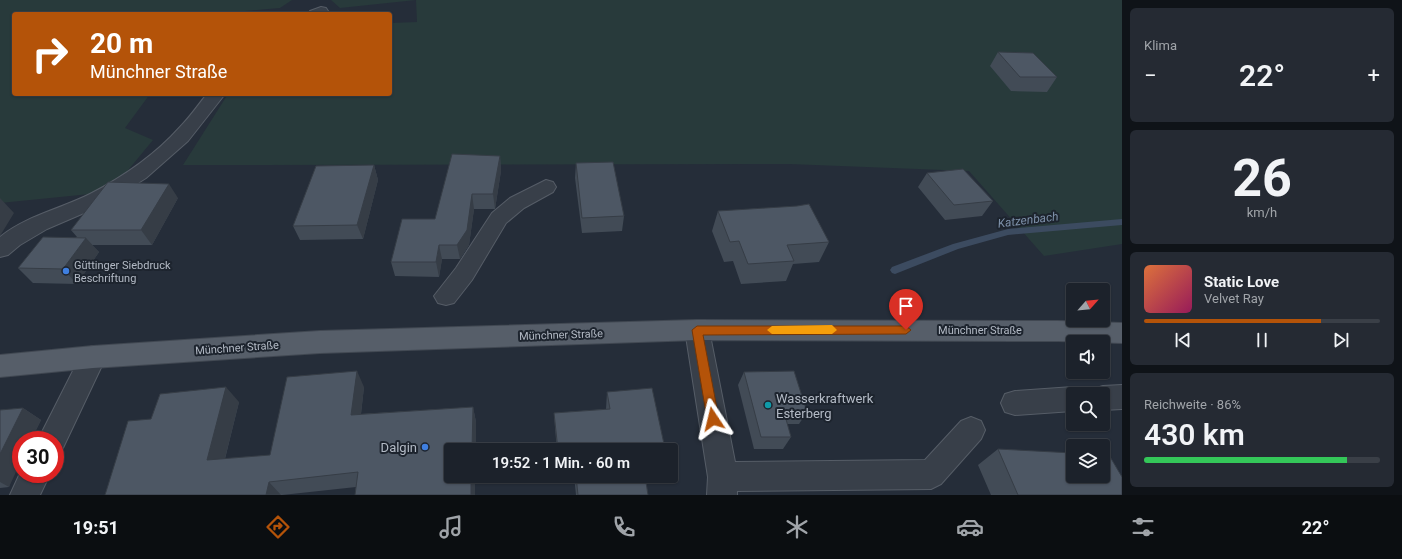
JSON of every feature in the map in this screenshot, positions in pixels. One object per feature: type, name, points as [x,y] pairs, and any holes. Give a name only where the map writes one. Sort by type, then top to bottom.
[{"type":"main road","name":"Münchner Straße","points":[[0,366],[93,357],[320,342],[697,330],[1042,330],[1122,333]]},
{"type":"street","points":[[0,249],[10,240],[55,216],[110,192],[146,167],[181,137],[214,96]]},
{"type":"street","points":[[446,296],[464,274],[499,218],[517,203],[546,187]]},
{"type":"street","points":[[697,330],[723,486],[931,474],[971,430]]},
{"type":"street","points":[[56,431],[93,357]]},
{"type":"street","points":[[1110,398],[1122,397]]},
{"type":"street","points":[[1014,402],[1066,399]]},
{"type":"street","points":[[25,495],[31,483]]},
{"type":"shaded area","points":[[0,0],[292,0],[280,8],[234,12],[12,12],[12,96],[149,96],[125,128],[153,140],[110,192],[0,203]]},
{"type":"shaded area","points":[[331,0],[416,0],[340,8]]},
{"type":"shaded area","points":[[416,0],[1122,0],[1122,244],[1044,256],[969,171],[789,164],[183,165],[227,96],[392,96],[392,23],[417,22]]},
{"type":"building","points":[[998,52],[1033,53],[1057,77],[1020,77]]},
{"type":"building","points":[[452,154],[500,156],[493,194],[472,194],[467,230],[457,245],[439,245],[436,262],[391,262],[402,219],[435,219]]},
{"type":"building","points":[[613,162],[624,216],[582,218],[576,163]]},
{"type":"building","points":[[374,165],[357,225],[293,226],[316,166]]},
{"type":"building","points":[[963,169],[993,201],[954,205],[927,173]]},
{"type":"building","points":[[108,182],[169,184],[141,230],[71,230]]},
{"type":"building","points":[[809,204],[829,242],[787,245],[794,261],[748,264],[739,241],[730,242],[718,211],[797,206]]},
{"type":"building","points":[[43,237],[86,238],[63,269],[18,268]]},
{"type":"building","points":[[357,371],[351,415],[473,407],[472,443],[444,443],[444,483],[471,483],[471,495],[355,495],[358,472],[269,482],[266,495],[105,495],[128,421],[151,419],[160,394],[226,387],[207,460],[270,455],[287,377]]},
{"type":"building","name":"Wasserkraftwerk Esterberg","points":[[794,371],[807,412],[784,412],[791,437],[761,437],[744,372]]},
{"type":"building","points":[[652,388],[664,443],[557,443],[554,413],[610,409],[607,392]]},
{"type":"building","points":[[23,408],[0,454],[0,410]]},
{"type":"building","points":[[998,449],[1066,453],[1066,483],[1110,483],[1110,457],[1122,477],[1122,495],[1018,495]]},
{"type":"building","points":[[577,483],[646,483],[648,495],[578,495]]},
{"type":"waterway","name":"Katzenbach","points":[[895,270],[956,246],[1008,232],[1122,222]]},
{"type":"slow traffic","points":[[772,330],[832,330]]},
{"type":"place","name":"Güttinger Siebdruck Beschriftung","points":[[66,271]]},
{"type":"place","name":"Wasserkraftwerk Esterberg","points":[[768,405]]},
{"type":"place","name":"Dalgin","points":[[425,447]]},
{"type":"route","points":[[713,419],[697,330],[906,330]]}]
